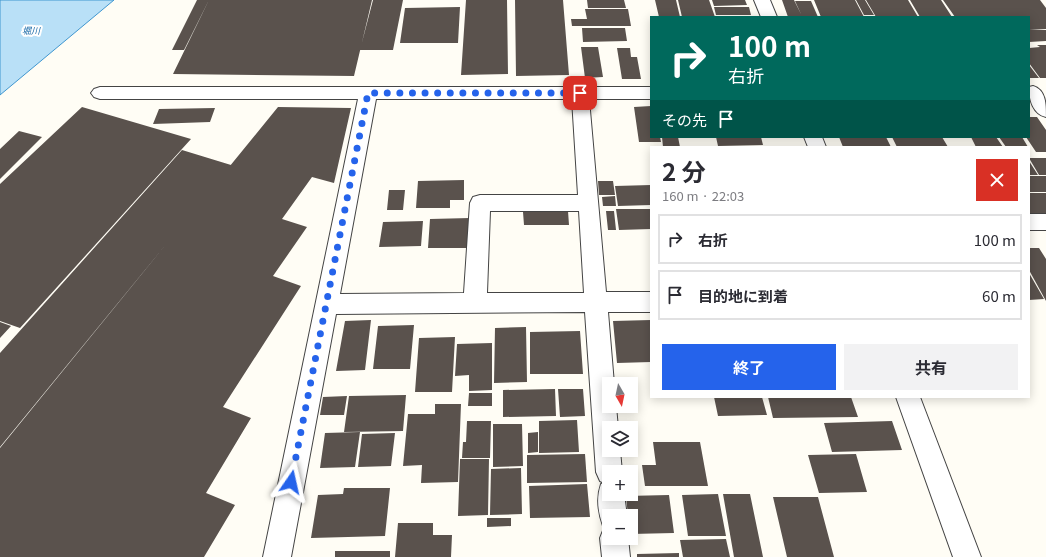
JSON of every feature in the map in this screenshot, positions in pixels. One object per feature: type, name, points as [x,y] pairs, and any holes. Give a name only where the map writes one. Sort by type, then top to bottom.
[{"type":"street","points":[[762,0],[769,16]]},
{"type":"street","points":[[1036,92],[1046,111]]},
{"type":"street","points":[[100,93],[650,93]]},
{"type":"street","points":[[277,557],[368,93]]},
{"type":"street","points":[[580,93],[608,465]]},
{"type":"street","points":[[475,303],[480,203],[588,203]]},
{"type":"street","points":[[1030,222],[1046,222]]},
{"type":"street","points":[[326,304],[650,302]]},
{"type":"street","points":[[908,398],[967,557]]},
{"type":"street","points":[[615,545],[616,557]]},
{"type":"water","name":"堀川","points":[[0,0],[114,0],[0,95]]},
{"type":"building","points":[[197,0],[209,0],[184,50],[172,50]]},
{"type":"building","points":[[209,0],[372,0],[354,76],[173,74]]},
{"type":"building","points":[[373,0],[403,0],[393,50],[360,50]]},
{"type":"building","points":[[466,0],[507,0],[508,74],[461,75]]},
{"type":"building","points":[[515,0],[563,0],[569,75],[516,76]]},
{"type":"building","points":[[587,0],[624,0],[626,8],[588,8]]},
{"type":"building","points":[[655,0],[676,0],[680,16],[659,16]]},
{"type":"building","points":[[678,0],[709,0],[715,16],[682,16]]},
{"type":"building","points":[[712,0],[745,0],[747,5],[714,6]]},
{"type":"building","points":[[782,0],[794,0],[801,14],[795,1],[811,1],[818,16],[788,16]]},
{"type":"building","points":[[814,0],[855,0],[863,16],[821,16]]},
{"type":"building","points":[[856,0],[865,0],[874,15],[864,15]]},
{"type":"building","points":[[866,0],[908,0],[917,16],[875,16]]},
{"type":"building","points":[[910,0],[941,0],[951,16],[919,16]]},
{"type":"building","points":[[943,0],[1040,0],[1046,8],[1046,29],[1030,30],[1030,16],[954,16]]},
{"type":"building","points":[[460,7],[458,43],[400,43],[405,8]]},
{"type":"building","points":[[714,7],[749,7],[751,15],[716,15]]},
{"type":"building","points":[[585,9],[628,9],[631,26],[572,26],[571,19],[587,19]]},
{"type":"building","points":[[582,28],[625,28],[627,41],[583,42]]},
{"type":"building","points":[[1030,30],[1046,30],[1046,41],[1030,42]]},
{"type":"building","points":[[1037,45],[1046,45],[1046,78],[1040,78],[1030,64],[1030,48],[1040,47]]},
{"type":"building","points":[[581,47],[598,47],[603,77],[585,78]]},
{"type":"building","points":[[617,48],[630,48],[631,57],[637,57],[641,79],[622,79]]},
{"type":"building","points":[[1030,66],[1039,78],[1030,78]]},
{"type":"building","points":[[650,106],[650,138],[660,138],[661,142],[639,142],[634,107]]},
{"type":"building","points":[[82,107],[191,139],[20,328],[0,321],[0,184]]},
{"type":"building","points":[[278,107],[351,108],[334,183],[312,177],[282,219],[307,227],[273,276],[301,286],[223,407],[251,418],[206,493],[235,505],[204,557],[0,557],[0,448]]},
{"type":"building","points":[[215,108],[210,122],[153,124],[159,109]]},
{"type":"building","points":[[1030,117],[1037,117],[1046,130],[1046,152],[1036,152],[1027,138],[1030,138]]},
{"type":"building","points":[[19,131],[42,137],[0,179],[0,149]]},
{"type":"building","points":[[662,138],[678,138],[680,146],[663,146]]},
{"type":"building","points":[[716,138],[761,138],[763,145],[718,146]]},
{"type":"building","points":[[839,138],[886,138],[890,146],[843,146]]},
{"type":"building","points":[[892,138],[943,138],[947,146],[896,146]]},
{"type":"building","points":[[972,138],[997,138],[1002,146],[976,146]]},
{"type":"building","points":[[1000,138],[1023,138],[1027,146],[1005,146]]},
{"type":"building","points":[[182,150],[231,165],[0,447],[0,353]]},
{"type":"building","points":[[1030,158],[1046,158],[1046,175],[1039,175]]},
{"type":"building","points":[[1030,163],[1038,175],[1030,175]]},
{"type":"building","points":[[1030,176],[1046,176],[1046,192],[1030,192]]},
{"type":"building","points":[[464,180],[464,200],[450,200],[450,208],[416,208],[418,181]]},
{"type":"building","points":[[598,181],[613,181],[615,195],[599,195]]},
{"type":"building","points":[[650,185],[650,205],[618,206],[615,186]]},
{"type":"building","points":[[389,190],[405,190],[403,210],[387,210]]},
{"type":"building","points":[[1030,193],[1046,193],[1046,214],[1030,214]]},
{"type":"building","points":[[615,196],[616,206],[603,206],[602,197]]},
{"type":"building","points":[[616,209],[650,209],[650,229],[619,230]]},
{"type":"building","points":[[568,211],[569,225],[524,225],[523,212]]},
{"type":"building","points":[[606,211],[614,211],[616,230],[608,230]]},
{"type":"building","points":[[470,218],[469,248],[428,248],[430,219]]},
{"type":"building","points":[[423,221],[421,246],[379,247],[383,222]]},
{"type":"building","points":[[1030,248],[1039,248],[1046,259],[1046,301],[1030,272]]},
{"type":"building","points":[[1030,275],[1044,299],[1030,300]]},
{"type":"building","points":[[371,320],[365,370],[336,371],[345,321]]},
{"type":"building","points":[[650,320],[650,362],[617,363],[613,321]]},
{"type":"building","points":[[0,322],[11,326],[0,338]]},
{"type":"building","points":[[414,325],[410,369],[373,369],[378,326]]},
{"type":"building","points":[[526,327],[527,382],[494,383],[495,328]]},
{"type":"building","points":[[580,331],[583,374],[530,374],[530,332]]},
{"type":"building","points":[[455,337],[452,392],[415,392],[419,338]]},
{"type":"building","points":[[492,343],[492,390],[469,391],[469,375],[455,376],[457,344]]},
{"type":"building","points":[[555,389],[556,416],[503,417],[503,390]]},
{"type":"building","points":[[558,389],[583,389],[585,416],[560,417]]},
{"type":"building","points":[[469,393],[492,393],[492,406],[468,406]]},
{"type":"building","points":[[406,395],[403,431],[344,432],[349,396]]},
{"type":"building","points":[[347,396],[344,415],[320,415],[323,397]]},
{"type":"building","points":[[714,398],[762,398],[767,415],[718,416]]},
{"type":"building","points":[[768,398],[851,398],[858,417],[773,418]]},
{"type":"building","points":[[435,404],[461,404],[458,482],[421,483],[422,465],[403,466],[408,414],[435,414]]},
{"type":"building","points":[[577,420],[579,452],[539,453],[539,421]]},
{"type":"building","points":[[467,421],[491,421],[490,458],[462,458],[463,442],[466,442]]},
{"type":"building","points":[[892,421],[902,450],[832,452],[824,423]]},
{"type":"building","points":[[493,424],[522,424],[523,466],[493,467]]},
{"type":"building","points":[[360,432],[355,467],[320,468],[325,433]]},
{"type":"building","points":[[538,432],[538,452],[528,453],[528,433]]},
{"type":"building","points":[[395,433],[391,466],[358,467],[362,434]]},
{"type":"building","points":[[653,442],[700,442],[708,486],[645,486],[642,465],[656,465]]},
{"type":"building","points":[[585,454],[587,482],[527,483],[527,455]]},
{"type":"building","points":[[856,454],[867,492],[819,493],[808,455]]},
{"type":"building","points":[[460,459],[489,459],[488,515],[458,516]]},
{"type":"building","points":[[521,468],[522,514],[490,515],[491,469]]},
{"type":"building","points":[[587,484],[590,517],[530,518],[529,486]]},
{"type":"building","points":[[344,488],[390,488],[385,536],[311,538],[318,495],[343,494]]},
{"type":"building","points":[[718,494],[726,536],[688,536],[682,495]]},
{"type":"building","points":[[723,494],[750,494],[763,557],[734,557]]},
{"type":"building","points":[[669,495],[674,533],[638,534],[638,509],[627,509],[626,501],[638,501],[638,496]]},
{"type":"building","points":[[773,497],[818,497],[834,557],[787,557]]},
{"type":"building","points":[[487,518],[511,518],[511,526],[487,527]]},
{"type":"building","points":[[398,523],[433,523],[433,535],[452,535],[451,557],[395,557]]},
{"type":"building","points":[[726,539],[730,557],[683,557],[680,540]]},
{"type":"building","points":[[335,551],[390,551],[390,557],[335,557]]},
{"type":"building","points":[[679,553],[679,557],[637,557],[637,554]]},
{"type":"route","points":[[291,482],[368,93],[580,93]]}]
